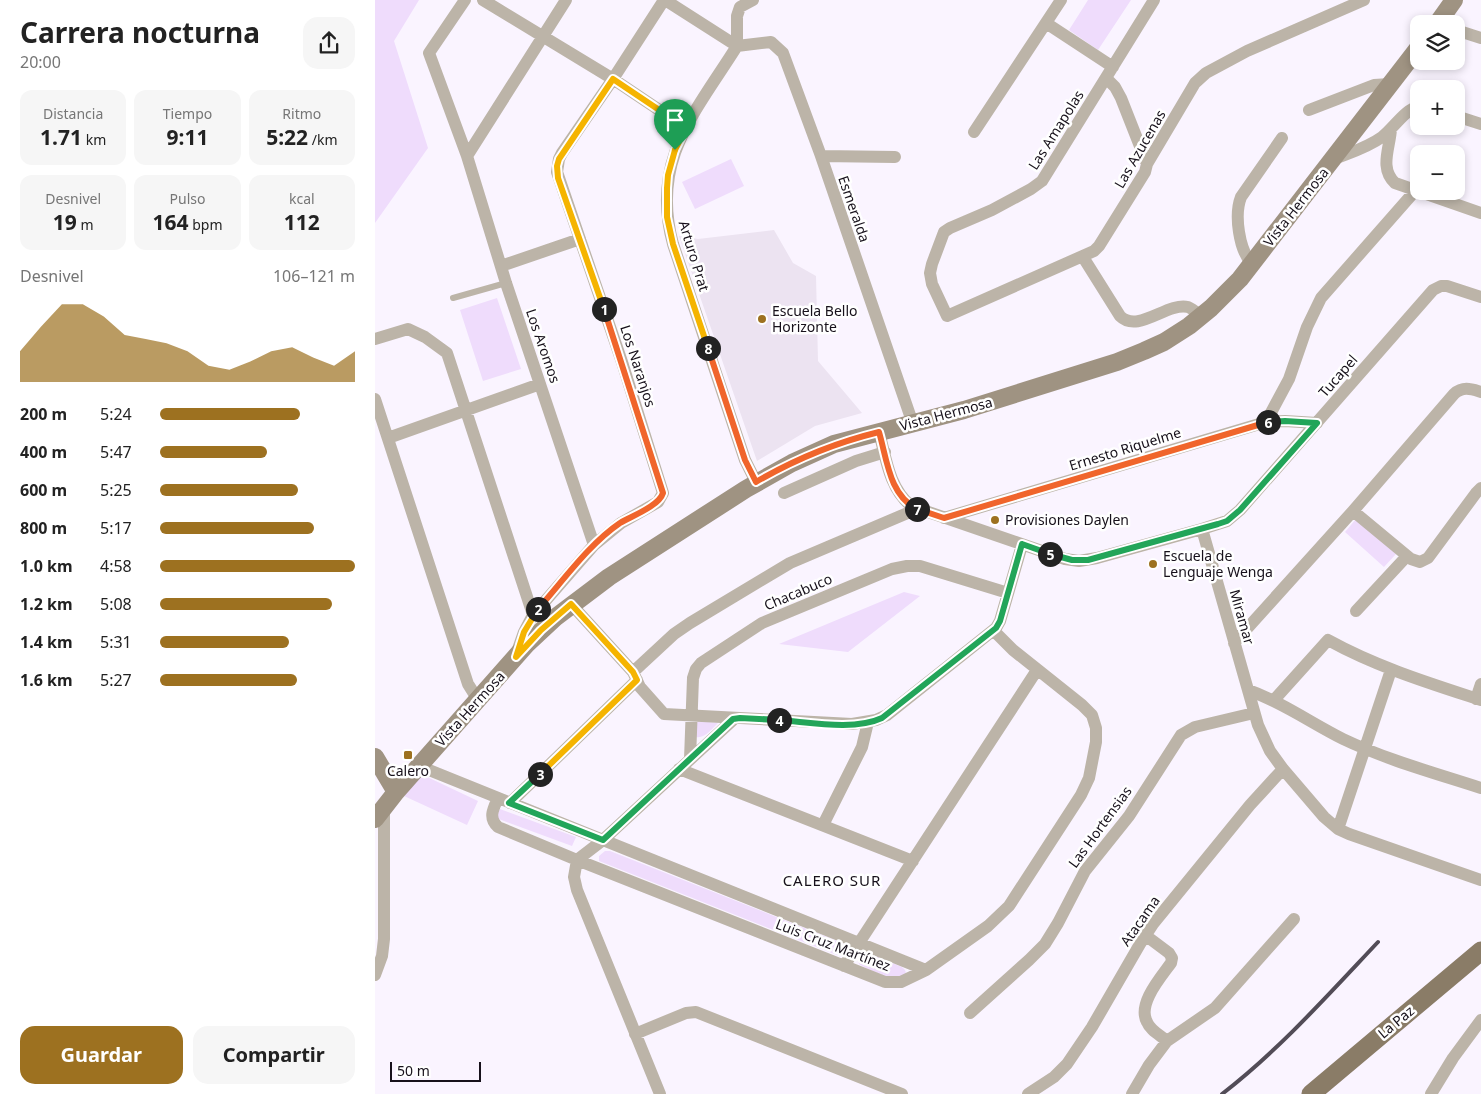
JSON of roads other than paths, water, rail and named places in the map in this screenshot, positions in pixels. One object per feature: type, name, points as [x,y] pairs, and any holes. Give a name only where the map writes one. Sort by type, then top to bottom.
[{"type":"main road","points":[[1443,15],[1454,0]]},
{"type":"main road","name":"Vista Hermosa","points":[[380,813],[396,792],[541,630],[571,604],[609,577],[756,482],[834,444],[987,403],[1131,357],[1164,342],[1201,316],[1230,289],[1252,264],[1410,59]]},
{"type":"main road","points":[[375,757],[396,792]]},
{"type":"main road","name":"La Paz","points":[[1311,1094],[1481,951]]},
{"type":"street","name":"Los Aromos","points":[[465,0],[429,53],[467,156],[506,283],[594,545]]},
{"type":"street","points":[[483,0],[613,79],[686,128]]},
{"type":"street","points":[[467,156],[566,0]]},
{"type":"street","points":[[665,0],[737,46]]},
{"type":"street","name":"Los Naranjos","points":[[516,657],[524,632],[533,615],[594,545],[621,523],[658,502],[663,493],[580,238],[558,178],[557,166],[562,154],[665,0]]},
{"type":"street","points":[[737,46],[737,16],[740,7],[753,0]]},
{"type":"street","points":[[974,132],[1061,0]]},
{"type":"street","name":"Las Amapolas","points":[[947,316],[933,284],[931,273],[932,264],[943,232],[992,210],[1038,184],[1110,73],[1154,0]]},
{"type":"street","name":"Las Azucenas","points":[[947,316],[1083,258],[1094,251],[1145,172],[1147,164],[1195,84],[1206,72],[1263,44],[1364,0]]},
{"type":"street","points":[[1046,23],[1110,73],[1147,164]]},
{"type":"street","points":[[1465,33],[1481,38]]},
{"type":"street","name":"Esmeralda","points":[[737,46],[771,42],[783,53],[821,156],[913,424]]},
{"type":"street","name":"Arturo Prat","points":[[737,46],[686,128],[675,150],[668,175],[666,202],[669,231],[745,460],[756,482]]},
{"type":"street","points":[[1309,110],[1373,85],[1391,84]]},
{"type":"street","points":[[1332,160],[1370,144],[1391,130],[1410,110]]},
{"type":"street","points":[[1465,119],[1481,124]]},
{"type":"street","points":[[1391,130],[1386,161],[1388,174],[1400,186],[1410,189]]},
{"type":"street","points":[[1252,264],[1242,248],[1238,206],[1241,198],[1282,138]]},
{"type":"street","points":[[821,156],[895,157]]},
{"type":"street","points":[[1266,422],[1289,379],[1307,327],[1321,298],[1410,197]]},
{"type":"street","points":[[1443,200],[1481,212]]},
{"type":"street","points":[[501,266],[580,238]]},
{"type":"street","points":[[1083,258],[1120,316],[1128,321],[1139,321],[1181,307],[1188,308],[1201,316]]},
{"type":"street","name":"Tucapel","points":[[1202,530],[1227,521],[1240,510],[1433,290],[1441,286],[1447,286],[1481,297]]},
{"type":"street","points":[[375,339],[409,329],[447,352],[533,615]]},
{"type":"street","points":[[388,438],[540,384]]},
{"type":"street","points":[[1234,643],[1353,511],[1457,390],[1466,388],[1481,392]]},
{"type":"street","points":[[375,399],[468,684],[478,700]]},
{"type":"street","name":"Ernesto Riquelme","points":[[944,518],[1266,422],[1317,423]]},
{"type":"street","points":[[879,432],[896,491],[905,501],[917,509],[1065,559],[1088,560],[1202,530]]},
{"type":"street","points":[[784,493],[855,461],[885,452]]},
{"type":"street","points":[[1353,511],[1407,556],[1417,562],[1426,560],[1475,492],[1481,488]]},
{"type":"street","points":[[504,800],[690,623],[791,563],[917,509]]},
{"type":"street","name":"Miramar","points":[[1202,530],[1254,713],[1266,744],[1283,769],[1324,817],[1338,829],[1481,880]]},
{"type":"street","points":[[571,604],[635,676],[640,687],[661,713],[667,715],[837,724],[869,722],[887,715],[994,631],[1000,621],[1022,544]]},
{"type":"street","points":[[1355,611],[1407,556]]},
{"type":"street","name":"Chacabuco","points":[[690,759],[693,678],[696,669],[701,663],[762,623],[892,569],[907,566],[920,566],[1008,593]]},
{"type":"street","points":[[926,970],[1003,914],[1085,787],[1091,768],[1097,735],[1095,721],[1082,705],[1006,645],[994,631]]},
{"type":"street","points":[[1274,700],[1328,640],[1391,670],[1479,700],[1481,684]]},
{"type":"street","points":[[844,966],[1037,670]]},
{"type":"street","points":[[1338,829],[1391,670]]},
{"type":"street","points":[[1247,690],[1274,700],[1343,739],[1481,788]]},
{"type":"street","name":"Las Hortensias","points":[[970,1013],[1045,944],[1085,871],[1129,816],[1181,734],[1195,727],[1254,713]]},
{"type":"street","points":[[659,1094],[577,890],[575,877],[577,860],[603,840],[735,718]]},
{"type":"street","points":[[823,825],[862,747],[869,722]]},
{"type":"street","name":"Luis Cruz Martínez","points":[[419,766],[926,970]]},
{"type":"street","points":[[679,769],[913,861]]},
{"type":"street","name":"Atacama","points":[[1028,1094],[1054,1076],[1071,1058],[1108,1001],[1145,935],[1250,805],[1283,769]]},
{"type":"street","name":"Luis Cruz Martínez","points":[[504,800],[492,813],[495,825],[577,860],[885,982],[894,983],[908,980],[926,970]]},
{"type":"street","points":[[375,975],[383,948],[380,892],[380,813]]},
{"type":"street","points":[[1132,1094],[1149,1065],[1167,1040],[1215,1008],[1294,919]]},
{"type":"street","points":[[1145,935],[1169,953],[1172,958],[1171,963],[1147,1000],[1145,1013],[1149,1026],[1167,1040]]},
{"type":"street","points":[[635,1034],[686,1013],[696,1012],[902,1094]]},
{"type":"street","points":[[1431,1094],[1453,1058],[1481,1020]]},
{"type":"lane","points":[[453,298],[506,283]]},
{"type":"railway","points":[[1222,1094],[1283,1041],[1378,942]]},
{"type":"place","name":"Escuela Bello Horizonte","points":[[762,319]]},
{"type":"place","name":"Provisiones Daylen","points":[[995,520]]},
{"type":"place","name":"Escuela de Lenguaje Wenga","points":[[1153,564]]},
{"type":"place","name":"Calero","points":[[408,755]]},
{"type":"district","name":"CALERO SUR","points":[[832,881]]}]
